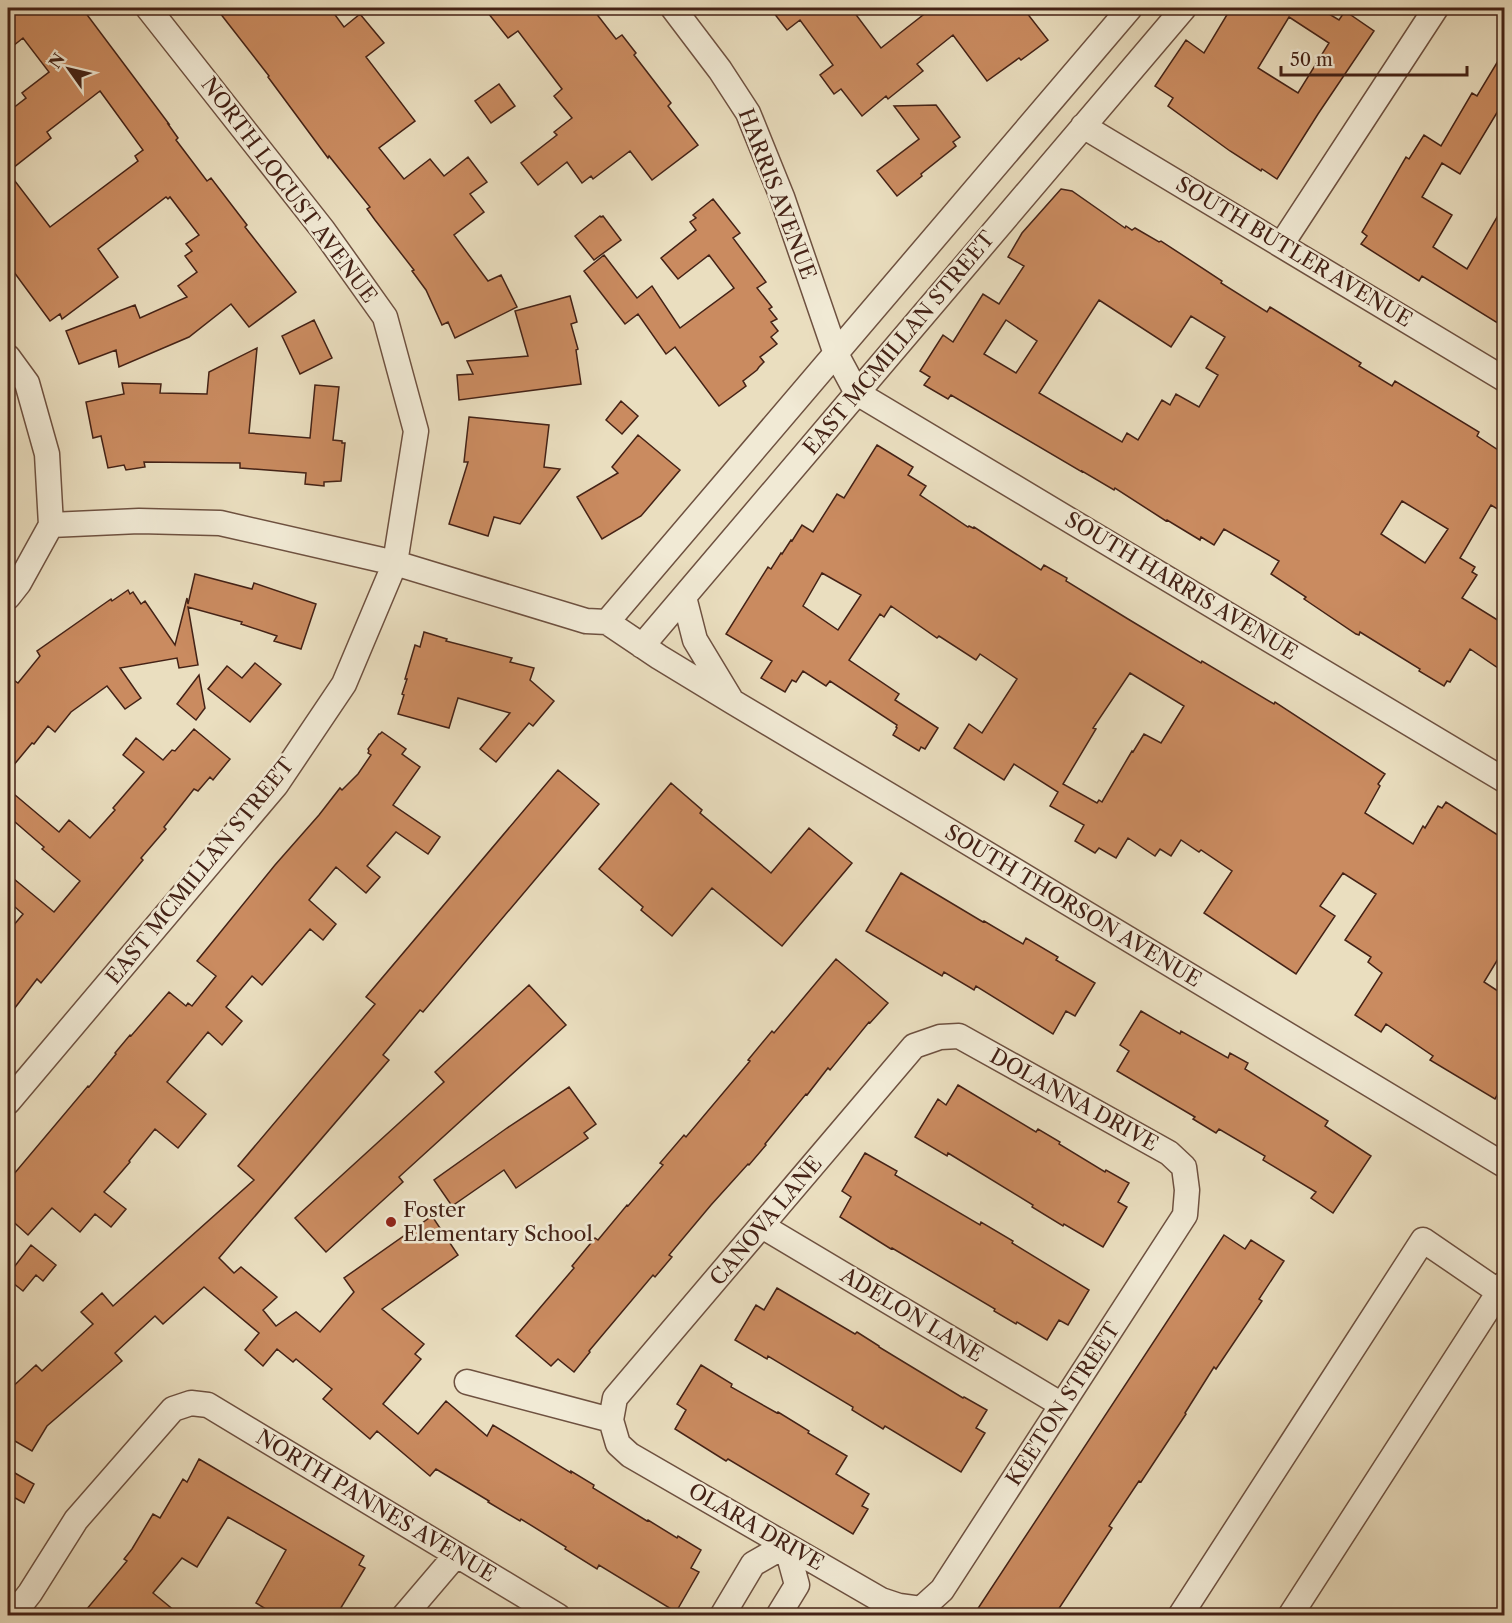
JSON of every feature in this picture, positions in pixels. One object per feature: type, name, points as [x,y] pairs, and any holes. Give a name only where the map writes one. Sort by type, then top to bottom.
[{"type":"street","name":"NORTH LOCUST AVENUE","points":[[148,8],[322,230],[386,317],[417,431],[395,563]]},
{"type":"street","name":"HARRIS AVENUE","points":[[673,8],[720,69],[748,113],[782,196],[836,354],[857,393]]},
{"type":"street","name":"EAST MCMILLAN STREET","points":[[607,622],[1130,8]]},
{"type":"street","name":"EAST MCMILLAN STREET","points":[[642,646],[1184,8]]},
{"type":"street","points":[[1281,245],[1436,8]]},
{"type":"street","name":"SOUTH BUTLER AVENUE","points":[[1083,126],[1504,379]]},
{"type":"street","points":[[8,357],[27,382],[47,454],[51,525],[19,583],[8,597]]},
{"type":"street","name":"SOUTH HARRIS AVENUE","points":[[857,393],[1504,780]]},
{"type":"street","points":[[51,525],[139,521],[219,523],[395,563],[586,621],[607,622],[642,646]]},
{"type":"street","name":"EAST MCMILLAN STREET","points":[[8,1102],[276,784],[344,684],[395,563]]},
{"type":"street","points":[[684,597],[695,640],[733,702]]},
{"type":"street","name":"SOUTH THORSON AVENUE","points":[[642,646],[1504,1166]]},
{"type":"street","name":"DOLANNA DRIVE","points":[[940,1037],[959,1036],[1169,1153],[1184,1167],[1187,1190]]},
{"type":"street","name":"CANOVA LANE","points":[[611,1420],[615,1398],[915,1046],[940,1037]]},
{"type":"street","name":"KEETON STREET","points":[[921,1609],[942,1590],[1185,1215],[1187,1190]]},
{"type":"street","name":"ADELON LANE","points":[[762,1226],[1062,1405]]},
{"type":"street","points":[[1180,1616],[1423,1240],[1502,1288],[1290,1616]]},
{"type":"street","points":[[467,1382],[611,1420]]},
{"type":"street","name":"NORTH PANNES AVENUE","points":[[12,1616],[30,1593],[76,1520],[173,1409],[191,1403],[208,1405],[558,1616]]},
{"type":"street","name":"OLARA DRIVE","points":[[611,1420],[618,1444],[630,1455],[881,1600],[899,1606],[921,1609]]},
{"type":"street","points":[[722,1616],[753,1564],[786,1545],[797,1585],[778,1616]]},
{"type":"street","points":[[404,1616],[456,1555]]},
{"type":"building","points":[[8,8],[82,8],[169,124],[178,138],[176,140],[207,181],[211,178],[247,225],[245,227],[296,292],[249,327],[231,304],[189,337],[119,367],[116,350],[79,364],[66,331],[135,305],[140,318],[187,297],[178,286],[197,272],[185,256],[192,251],[186,244],[199,235],[170,197],[168,199],[166,197],[98,249],[118,277],[62,319],[60,314],[50,321],[8,264],[8,172],[8,112],[26,98],[22,93],[49,72],[23,38],[8,50]],"holes":[[[100,91],[143,150],[135,156],[138,161],[50,227],[8,172],[51,138],[47,132]]]},
{"type":"building","points":[[216,8],[330,8],[344,27],[360,14],[384,43],[366,57],[415,121],[379,148],[404,179],[430,159],[444,176],[468,157],[487,182],[470,194],[484,212],[454,235],[488,281],[501,275],[517,307],[455,338],[448,322],[442,325],[426,290],[412,271],[414,270],[367,209],[370,207],[329,156],[328,158]]},
{"type":"building","points":[[484,8],[592,8],[616,39],[622,35],[636,53],[634,55],[671,103],[668,106],[698,145],[652,180],[630,151],[593,179],[591,176],[582,183],[567,162],[538,185],[521,163],[557,135],[554,132],[572,118],[554,96],[562,89],[518,31],[508,38]]},
{"type":"building","points":[[770,8],[851,8],[881,48],[932,8],[1023,8],[1048,40],[987,81],[953,35],[917,64],[923,71],[888,99],[886,96],[862,116],[841,89],[834,94],[820,75],[833,65],[800,20],[787,30]]},
{"type":"building","points":[[1231,8],[1319,8],[1339,20],[1345,11],[1374,31],[1277,179],[1230,151],[1168,106],[1173,98],[1155,86],[1186,40],[1204,53]],"holes":[[[1289,17],[1329,43],[1298,93],[1258,68]]]},
{"type":"building","points":[[1504,51],[1504,101],[1460,174],[1442,163],[1422,197],[1452,215],[1433,247],[1467,269],[1504,205],[1504,327],[1422,276],[1419,281],[1361,244],[1367,236],[1362,232],[1406,157],[1409,159],[1424,135],[1441,146],[1472,93],[1477,96]]},
{"type":"building","points":[[499,84],[515,106],[491,123],[475,101]]},
{"type":"building","points":[[936,105],[960,137],[953,142],[956,146],[897,196],[877,171],[919,139],[894,106]]},
{"type":"building","points":[[1061,189],[1072,191],[1125,228],[1126,226],[1132,230],[1135,228],[1161,241],[1267,312],[1270,307],[1361,363],[1359,366],[1392,386],[1395,381],[1479,432],[1477,436],[1504,454],[1504,513],[1491,505],[1460,558],[1475,567],[1472,572],[1477,575],[1462,598],[1504,624],[1504,672],[1470,649],[1450,682],[1447,681],[1444,686],[1360,632],[1359,635],[1356,634],[1304,599],[1306,597],[1271,574],[1279,561],[1224,529],[1214,545],[1201,537],[1200,540],[1115,488],[1114,490],[1082,472],[951,395],[948,399],[924,385],[930,377],[920,371],[943,335],[953,342],[983,294],[999,304],[1024,266],[1008,257],[1022,233]],"holes":[[[1099,300],[1171,347],[1191,316],[1225,337],[1206,368],[1218,375],[1199,407],[1176,394],[1170,405],[1162,400],[1138,440],[1127,433],[1122,442],[1039,393]],[[1006,320],[1037,341],[1016,373],[984,354]],[[1402,501],[1448,529],[1425,563],[1381,534]]]},
{"type":"building","points":[[713,199],[740,233],[733,238],[766,282],[757,288],[772,307],[769,309],[777,319],[771,322],[778,331],[771,337],[777,344],[760,357],[764,362],[743,381],[746,386],[719,406],[675,347],[666,354],[638,314],[625,324],[584,271],[604,255],[637,298],[652,286],[680,328],[734,288],[709,255],[678,279],[661,258],[696,230],[690,222],[696,218],[693,215]]},
{"type":"building","points":[[603,216],[621,240],[594,260],[575,236]]},
{"type":"building","points":[[570,296],[577,322],[571,324],[578,349],[576,350],[581,384],[459,400],[457,375],[473,374],[467,361],[528,356],[515,311]]},
{"type":"building","points":[[314,320],[332,358],[300,374],[282,336]]},
{"type":"building","points":[[257,348],[249,433],[310,438],[315,385],[339,387],[333,440],[345,443],[341,481],[324,482],[324,486],[305,484],[306,473],[240,468],[240,463],[144,462],[145,467],[126,470],[124,465],[108,468],[101,436],[93,438],[86,402],[124,394],[122,383],[161,384],[160,393],[207,394],[209,372]]},
{"type":"building","points":[[621,401],[638,416],[622,434],[606,420]]},
{"type":"building","points":[[469,417],[549,425],[544,467],[560,469],[520,524],[494,517],[488,536],[449,524],[468,462],[464,462]]},
{"type":"building","points":[[638,435],[680,470],[641,516],[602,539],[577,497],[618,473],[612,467]]},
{"type":"building","points":[[877,445],[913,467],[908,475],[926,486],[920,495],[968,527],[974,527],[1041,570],[1044,565],[1067,578],[1066,581],[1201,663],[1202,661],[1274,704],[1275,702],[1385,774],[1365,813],[1413,844],[1438,806],[1442,808],[1446,802],[1504,839],[1504,949],[1484,982],[1504,995],[1504,1082],[1495,1099],[1430,1060],[1433,1056],[1386,1024],[1381,1032],[1355,1015],[1382,973],[1368,962],[1371,957],[1345,940],[1376,894],[1343,873],[1320,906],[1335,916],[1296,974],[1204,913],[1232,871],[1201,850],[1199,852],[1181,840],[1171,856],[1160,849],[1155,856],[1128,838],[1116,858],[1099,848],[1095,853],[1075,841],[1084,825],[1050,806],[1058,792],[1014,764],[1004,780],[954,748],[969,724],[982,733],[1017,679],[980,654],[976,660],[939,636],[937,638],[891,606],[884,617],[880,614],[849,660],[899,694],[895,700],[938,728],[925,749],[921,747],[919,751],[893,735],[897,725],[830,681],[826,686],[803,671],[796,682],[792,680],[785,692],[761,678],[772,661],[726,634],[768,567],[771,569],[802,525],[813,532],[837,494],[844,498]],"holes":[[[822,573],[861,595],[838,630],[803,606]],[[1130,673],[1184,706],[1161,743],[1144,734],[1102,802],[1099,800],[1097,803],[1063,784],[1096,729],[1093,728]]]},
{"type":"building","points":[[195,574],[252,589],[254,583],[316,604],[301,649],[274,641],[277,636],[241,624],[242,622],[188,607],[198,665],[179,668],[177,658],[120,668],[141,698],[125,709],[107,686],[71,712],[55,732],[48,726],[8,772],[8,690],[15,681],[18,683],[40,656],[37,651],[111,599],[112,601],[128,590],[130,594],[133,592],[141,604],[145,601],[175,645]]},
{"type":"building","points":[[424,632],[447,639],[446,641],[512,658],[510,662],[534,668],[530,680],[554,701],[533,726],[529,723],[496,762],[480,749],[510,713],[458,698],[449,728],[398,714],[415,645],[420,647]]},
{"type":"building","points":[[255,663],[281,684],[250,722],[208,689],[227,666],[242,678]]},
{"type":"building","points":[[199,675],[205,708],[196,720],[177,704]]},
{"type":"building","points":[[194,729],[230,759],[213,780],[210,777],[198,791],[194,789],[164,827],[166,829],[141,858],[143,860],[41,983],[37,979],[8,1017],[8,932],[23,914],[8,901],[8,874],[54,912],[80,881],[8,816],[8,789],[59,832],[69,820],[90,838],[144,772],[123,755],[136,738],[163,760],[172,750],[175,751]]},
{"type":"building","points":[[382,732],[406,749],[402,754],[420,767],[393,805],[440,837],[428,854],[396,832],[367,866],[380,877],[366,893],[336,867],[309,900],[336,924],[323,940],[310,929],[262,985],[252,976],[226,1007],[242,1021],[222,1045],[208,1032],[167,1082],[206,1114],[178,1148],[155,1129],[104,1192],[126,1209],[111,1227],[95,1214],[80,1232],[52,1208],[28,1235],[8,1217],[8,1181],[89,1087],[130,1035],[169,992],[186,1006],[188,1003],[192,1006],[216,976],[197,961],[340,788],[342,790],[358,774],[371,755],[368,749]]},
{"type":"building","points":[[558,770],[599,804],[423,1012],[420,1010],[383,1055],[389,1060],[219,1258],[234,1273],[241,1267],[277,1297],[263,1310],[276,1326],[296,1312],[320,1332],[354,1292],[344,1278],[432,1216],[458,1255],[382,1309],[424,1344],[415,1354],[421,1359],[383,1404],[418,1434],[446,1401],[487,1436],[493,1425],[594,1485],[593,1488],[647,1521],[701,1550],[691,1568],[699,1572],[676,1612],[599,1565],[597,1569],[521,1519],[520,1521],[436,1469],[430,1476],[377,1431],[370,1439],[323,1399],[332,1389],[296,1359],[293,1362],[277,1349],[263,1366],[245,1350],[259,1333],[204,1287],[163,1324],[155,1316],[115,1353],[122,1361],[47,1426],[32,1451],[8,1437],[8,1391],[36,1365],[42,1371],[93,1324],[81,1312],[102,1293],[113,1306],[254,1180],[238,1166],[375,1004],[366,997]]},
{"type":"building","points":[[671,783],[702,810],[700,813],[771,873],[809,828],[852,863],[782,946],[712,888],[672,936],[641,910],[643,907],[599,869]]},
{"type":"building","points":[[901,873],[1023,944],[1026,938],[1058,957],[1056,960],[1095,983],[1075,1016],[1066,1011],[1053,1034],[976,986],[974,990],[944,972],[942,976],[866,931]]},
{"type":"building","points":[[836,959],[888,1003],[869,1022],[830,1070],[828,1068],[749,1165],[711,1205],[669,1255],[672,1257],[655,1277],[653,1275],[574,1372],[558,1359],[551,1366],[516,1336],[574,1268],[572,1266],[595,1238],[598,1240],[628,1206],[663,1165],[660,1163],[684,1135],[686,1137],[750,1061],[748,1060],[772,1031],[774,1033]]},
{"type":"building","points":[[529,985],[566,1025],[399,1177],[403,1182],[326,1252],[295,1218],[444,1082],[435,1072]]},
{"type":"building","points":[[1141,1011],[1228,1058],[1230,1053],[1248,1063],[1245,1069],[1328,1121],[1325,1126],[1371,1156],[1333,1213],[1311,1198],[1316,1192],[1263,1160],[1265,1156],[1219,1129],[1216,1133],[1193,1119],[1195,1117],[1117,1071],[1129,1051],[1120,1045]]},
{"type":"building","points":[[958,1085],[1036,1132],[1038,1129],[1060,1142],[1059,1144],[1105,1172],[1106,1170],[1129,1183],[1118,1202],[1127,1207],[1103,1247],[1064,1224],[1063,1226],[948,1153],[947,1156],[915,1137],[938,1099],[946,1105]]},
{"type":"building","points":[[569,1087],[596,1124],[584,1133],[588,1138],[516,1188],[504,1170],[452,1206],[434,1180]]},
{"type":"building","points":[[865,1153],[897,1171],[895,1175],[980,1225],[981,1222],[1089,1290],[1068,1325],[1059,1320],[1047,1340],[994,1311],[995,1309],[840,1217],[851,1197],[842,1191]]},
{"type":"building","points":[[1224,1235],[1245,1249],[1251,1240],[1284,1261],[1259,1299],[1262,1301],[1216,1369],[1214,1367],[1186,1414],[1109,1526],[1112,1528],[1054,1616],[973,1616]]},
{"type":"building","points":[[31,1245],[56,1265],[43,1281],[36,1275],[23,1291],[8,1279],[8,1275]]},
{"type":"building","points":[[777,1288],[855,1334],[857,1332],[963,1398],[987,1410],[976,1428],[985,1433],[961,1472],[885,1426],[883,1429],[852,1410],[853,1407],[768,1356],[767,1359],[735,1340],[756,1305],[764,1310]]},
{"type":"building","points":[[701,1365],[732,1384],[731,1387],[778,1412],[847,1456],[836,1474],[869,1494],[862,1506],[868,1509],[853,1534],[675,1429],[686,1410],[677,1404]]},
{"type":"building","points":[[199,1459],[364,1556],[359,1565],[365,1568],[336,1616],[277,1616],[256,1603],[286,1550],[228,1517],[197,1567],[182,1558],[153,1593],[181,1616],[81,1616],[127,1561],[124,1559],[153,1514],[160,1518],[183,1479],[187,1482]]},
{"type":"building","points":[[8,1469],[34,1484],[24,1503],[8,1494]]},
{"type":"place","name":"Foster Elementary School","points":[[391,1222]]}]
